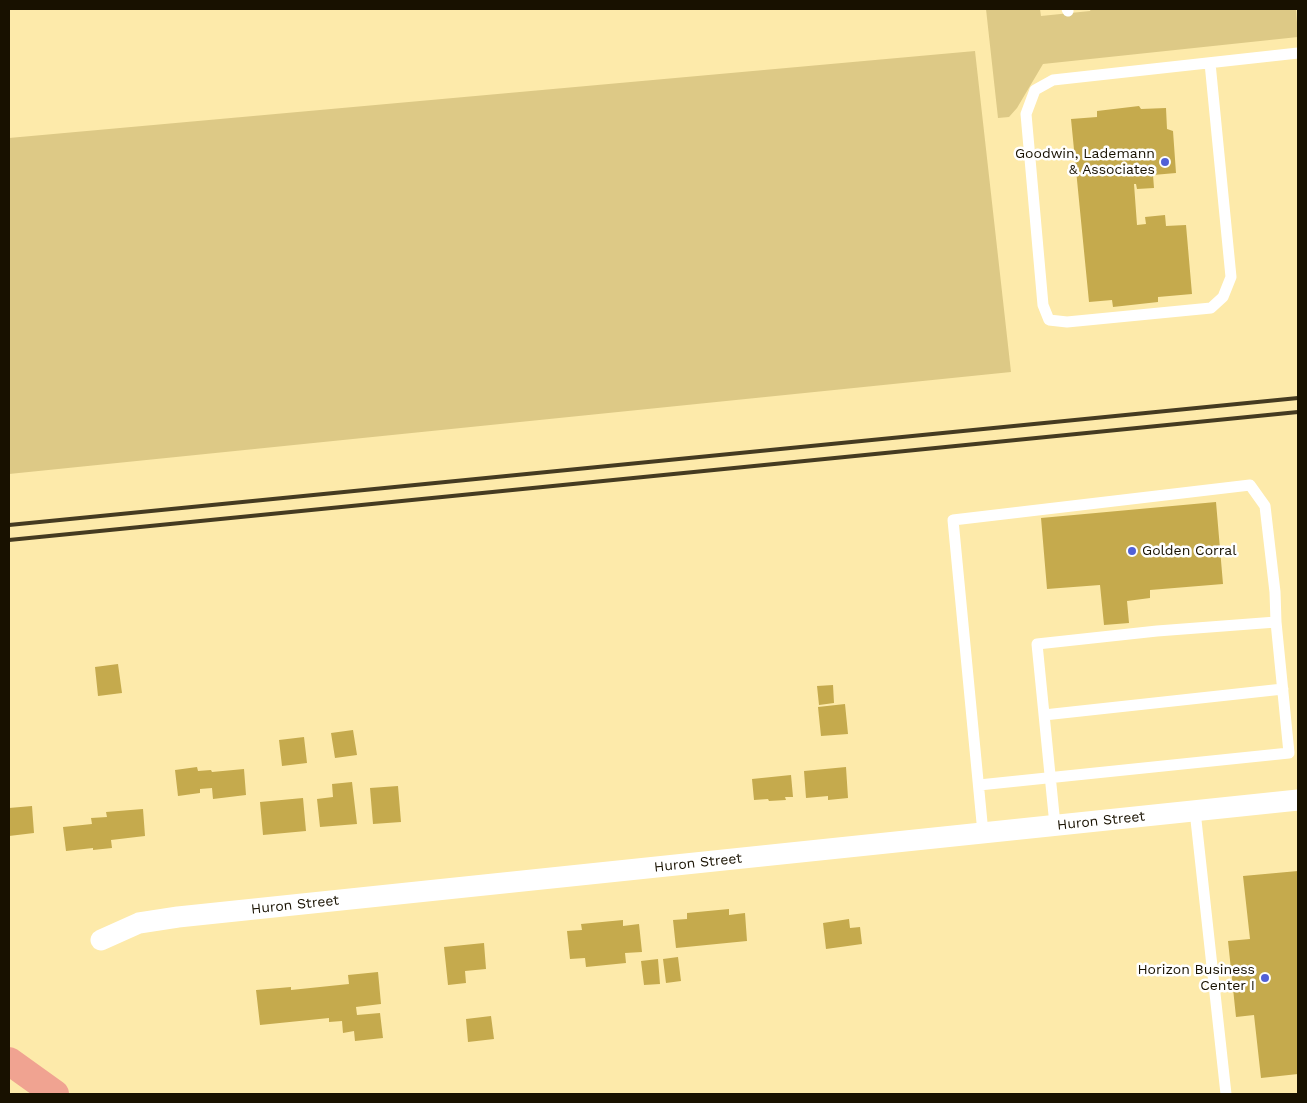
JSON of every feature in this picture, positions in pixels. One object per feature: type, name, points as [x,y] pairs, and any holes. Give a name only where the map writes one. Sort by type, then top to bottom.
[{"type":"highway","points":[[9,1061],[55,1094]]},
{"type":"street","name":"Huron Street","points":[[101,940],[139,923],[178,917],[1298,800]]},
{"type":"lane","points":[[1210,63],[1230,277],[1223,298],[1211,308],[1067,322],[1049,320],[1042,306],[1026,114],[1035,90],[1053,80],[1210,63],[1298,54]]},
{"type":"lane","points":[[979,785],[1289,753],[1276,622],[1275,592],[1265,506],[1250,485],[953,520],[983,833]]},
{"type":"lane","points":[[1055,825],[1037,644],[1157,631],[1276,622]]},
{"type":"lane","points":[[1044,714],[1283,690]]},
{"type":"lane","points":[[1195,811],[1226,1094]]},
{"type":"shaded area","points":[[986,9],[1040,9],[1041,16],[1090,11],[1091,9],[1296,9],[1298,37],[1043,64],[1017,108],[1009,117],[998,118]]},
{"type":"shaded area","points":[[975,51],[1011,372],[9,474],[9,138]]},
{"type":"building","points":[[1139,106],[1141,109],[1166,108],[1167,129],[1173,131],[1176,173],[1153,175],[1154,188],[1137,189],[1136,184],[1134,184],[1137,225],[1146,224],[1145,217],[1165,215],[1166,226],[1186,225],[1192,294],[1158,297],[1158,302],[1113,307],[1112,300],[1089,302],[1071,119],[1097,117],[1097,111]]},
{"type":"building","name":"Golden Corral","points":[[1216,502],[1223,584],[1150,590],[1150,598],[1127,601],[1129,623],[1104,625],[1100,585],[1047,589],[1041,518]]},
{"type":"building","points":[[118,664],[122,693],[98,696],[95,667]]},
{"type":"building","points":[[833,685],[834,703],[819,705],[817,686]]},
{"type":"building","points":[[845,704],[848,734],[821,736],[818,707]]},
{"type":"building","points":[[353,730],[357,755],[335,758],[331,733]]},
{"type":"building","points":[[304,737],[307,763],[282,766],[279,740]]},
{"type":"building","points":[[197,767],[198,771],[211,770],[212,772],[244,769],[246,795],[213,799],[212,788],[200,789],[200,793],[178,796],[175,770]]},
{"type":"building","points":[[846,767],[848,798],[828,800],[828,796],[806,798],[804,771]]},
{"type":"building","points":[[791,775],[793,797],[785,797],[786,800],[754,800],[752,779]]},
{"type":"building","points":[[352,782],[357,824],[320,827],[317,799],[333,797],[332,784]]},
{"type":"building","points":[[398,786],[401,822],[373,824],[370,788]]},
{"type":"building","points":[[303,798],[306,831],[263,835],[260,802]]},
{"type":"building","points":[[32,806],[34,833],[9,836],[9,808]]},
{"type":"building","points":[[143,809],[145,836],[111,840],[112,848],[66,851],[63,827],[92,824],[91,818],[107,817],[106,812]]},
{"type":"building","name":"Horizon Business Center I","points":[[1298,871],[1298,1074],[1261,1078],[1254,1015],[1236,1017],[1228,941],[1250,939],[1243,876]]},
{"type":"building","points":[[729,909],[729,915],[745,913],[747,941],[676,948],[673,920],[687,919],[687,913]]},
{"type":"building","points":[[849,919],[850,928],[860,927],[862,944],[826,949],[823,923]]},
{"type":"building","points":[[623,920],[623,926],[639,924],[642,952],[625,953],[626,963],[586,967],[585,958],[570,959],[567,931],[582,930],[581,924]]},
{"type":"building","points":[[484,943],[486,969],[465,971],[466,983],[448,985],[444,947]]},
{"type":"building","points":[[678,957],[681,981],[666,983],[663,959]]},
{"type":"building","points":[[658,959],[660,984],[644,985],[641,961]]},
{"type":"building","points":[[378,972],[381,1004],[356,1007],[357,1015],[380,1013],[383,1038],[355,1041],[354,1031],[343,1033],[342,1021],[329,1022],[329,1018],[260,1025],[256,990],[291,987],[291,990],[349,984],[348,975]]},
{"type":"building","points":[[491,1016],[494,1039],[468,1042],[466,1019]]},
{"type":"railway","points":[[9,525],[1298,398]]},
{"type":"railway","points":[[9,540],[1298,412]]},
{"type":"place","name":"Goodwin, Lademann & Associates","points":[[1165,162]]},
{"type":"place","name":"Golden Corral","points":[[1132,551]]},
{"type":"place","name":"Horizon Business Center I","points":[[1265,978]]}]
